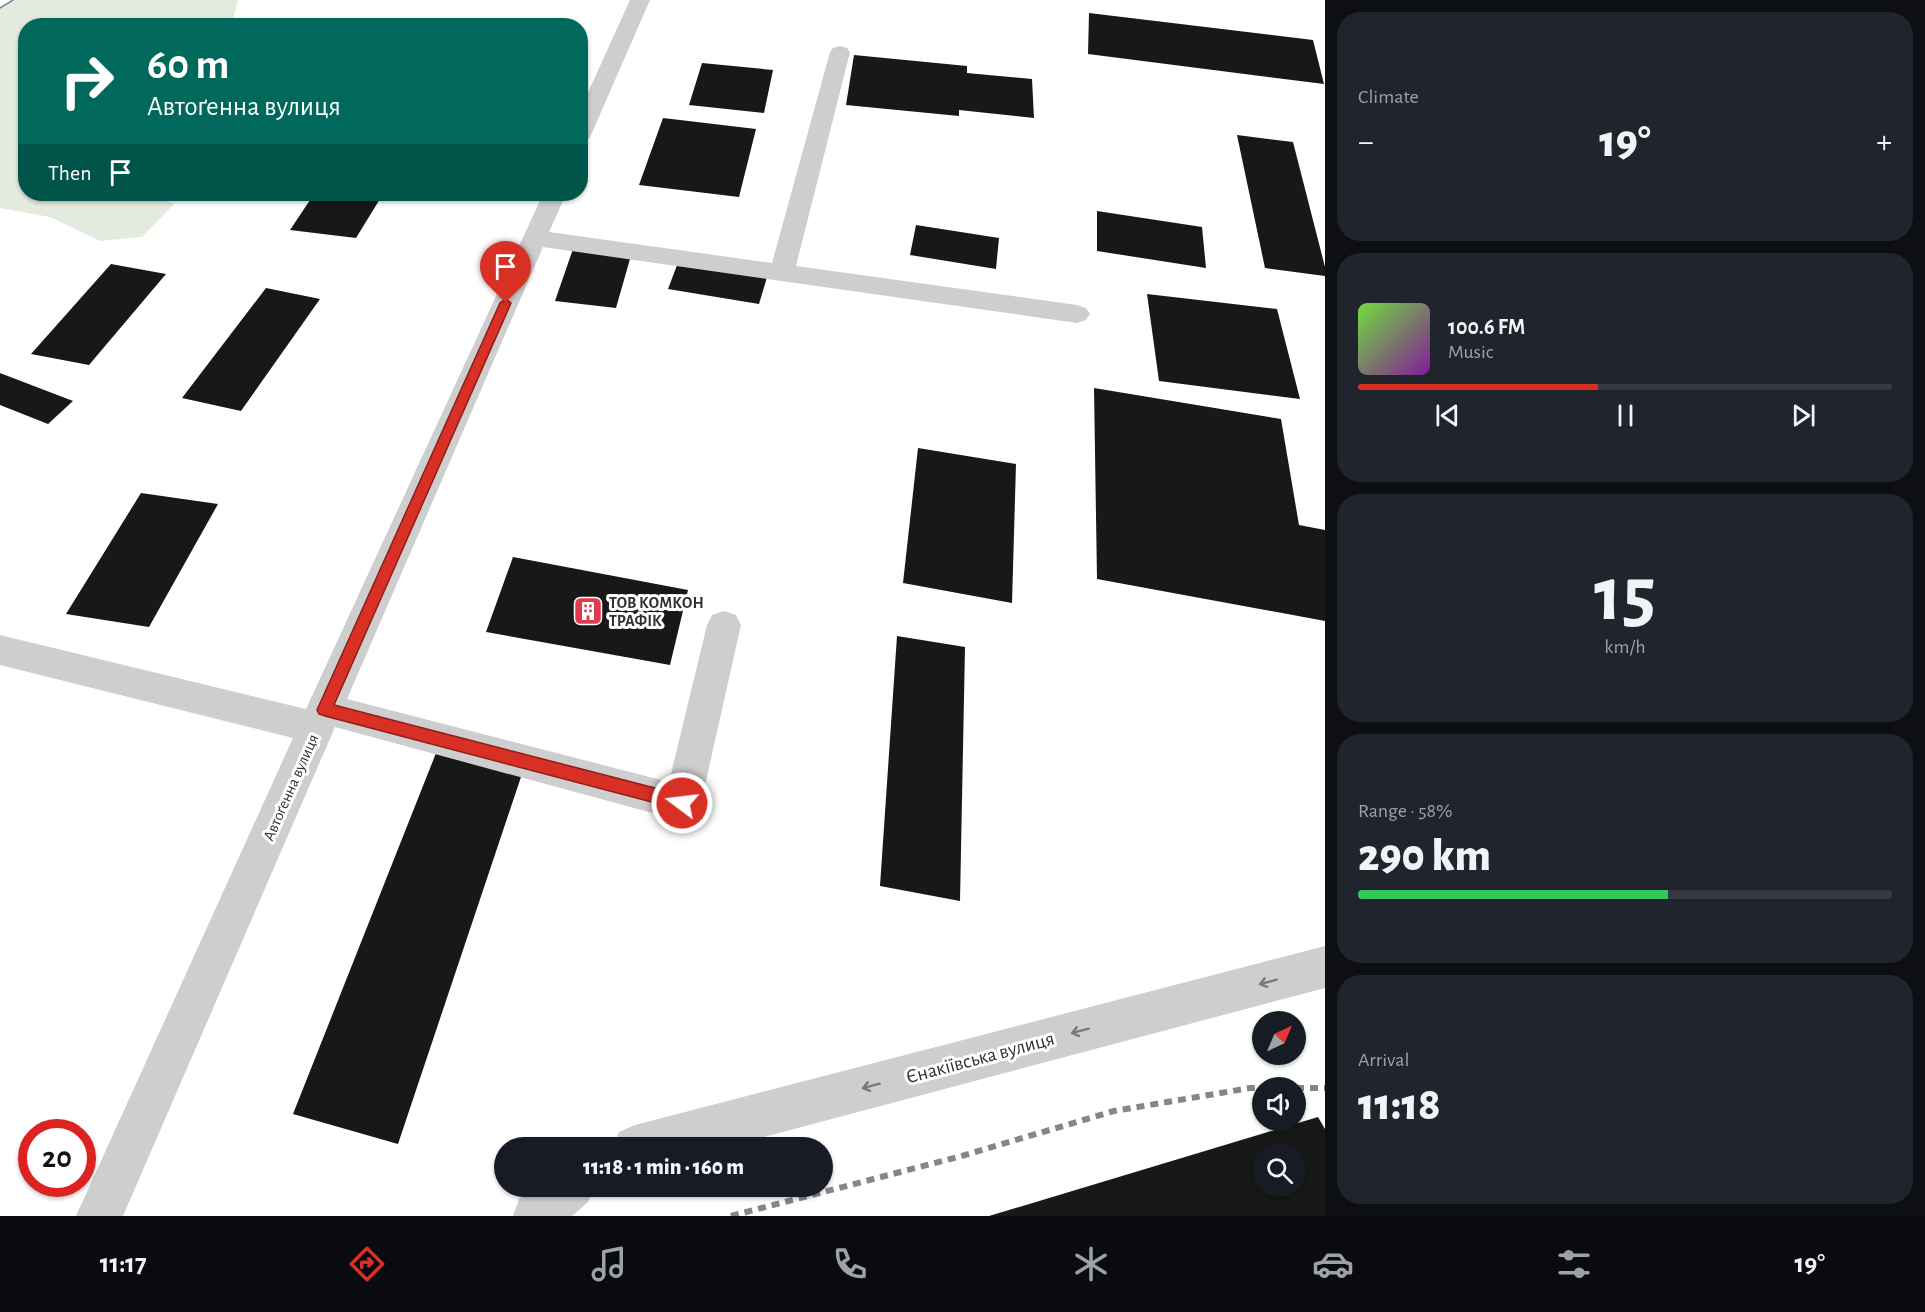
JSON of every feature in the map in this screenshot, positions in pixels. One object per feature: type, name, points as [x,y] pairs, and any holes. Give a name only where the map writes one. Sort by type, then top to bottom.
[{"type":"street","points":[[588,117],[640,0]]},
{"type":"street","points":[[782,273],[840,52]]},
{"type":"street","name":"Автоґенна вулиця","points":[[99,1216],[551,201]]},
{"type":"street","points":[[534,238],[1077,314]]},
{"type":"street","points":[[0,650],[320,719],[682,803],[724,625]]},
{"type":"street","name":"Єнакіївська вулиця","points":[[677,1137],[1325,967]]},
{"type":"street","points":[[536,1216],[559,1197]]},
{"type":"shaded area","points":[[13,0],[238,0],[234,18],[18,18],[18,201],[167,201],[174,204],[142,237],[100,241],[50,217],[0,208],[0,8]]},
{"type":"building","points":[[1089,13],[1313,40],[1324,84],[1088,54]]},
{"type":"building","points":[[854,55],[967,66],[967,73],[1032,79],[1034,118],[959,110],[959,116],[846,105]]},
{"type":"building","points":[[702,63],[773,70],[764,113],[689,105]]},
{"type":"building","points":[[663,118],[756,129],[739,197],[639,185]]},
{"type":"building","points":[[1237,135],[1293,142],[1325,267],[1325,276],[1265,268]]},
{"type":"building","points":[[309,201],[379,201],[356,238],[290,230]]},
{"type":"building","points":[[1097,211],[1202,227],[1206,268],[1097,251]]},
{"type":"building","points":[[916,225],[999,238],[996,269],[910,255]]},
{"type":"building","points":[[574,246],[632,252],[616,308],[555,301]]},
{"type":"building","points":[[679,260],[768,274],[759,304],[668,289]]},
{"type":"building","points":[[111,264],[166,274],[89,365],[31,354]]},
{"type":"building","points":[[266,288],[320,299],[241,411],[182,398]]},
{"type":"building","points":[[1147,294],[1277,309],[1300,399],[1159,381]]},
{"type":"building","points":[[0,373],[73,401],[48,424],[0,405]]},
{"type":"building","points":[[1094,388],[1281,419],[1299,525],[1325,530],[1325,621],[1097,579]]},
{"type":"building","points":[[918,448],[1016,464],[1012,603],[903,583]]},
{"type":"building","points":[[141,493],[218,504],[149,627],[66,614]]},
{"type":"building","name":"ТОВ КОМКОН ТРАФІК","points":[[513,557],[688,590],[670,665],[486,632]]},
{"type":"building","points":[[897,636],[965,647],[960,901],[880,886]]},
{"type":"building","points":[[440,743],[526,762],[398,1144],[293,1114]]},
{"type":"building","points":[[1318,1117],[1325,1129],[1325,1216],[989,1216],[1271,1131],[1306,1131],[1306,1121]]},
{"type":"tram line","points":[[0,8],[13,0]]},
{"type":"railway","points":[[731,1216],[958,1157],[1114,1111],[1252,1088]]},
{"type":"railway","points":[[1306,1088],[1325,1088]]},
{"type":"place","name":"ТОВ КОМКОН ТРАФІК","points":[[588,611]]},
{"type":"route","points":[[506,303],[325,710],[682,803]]}]
